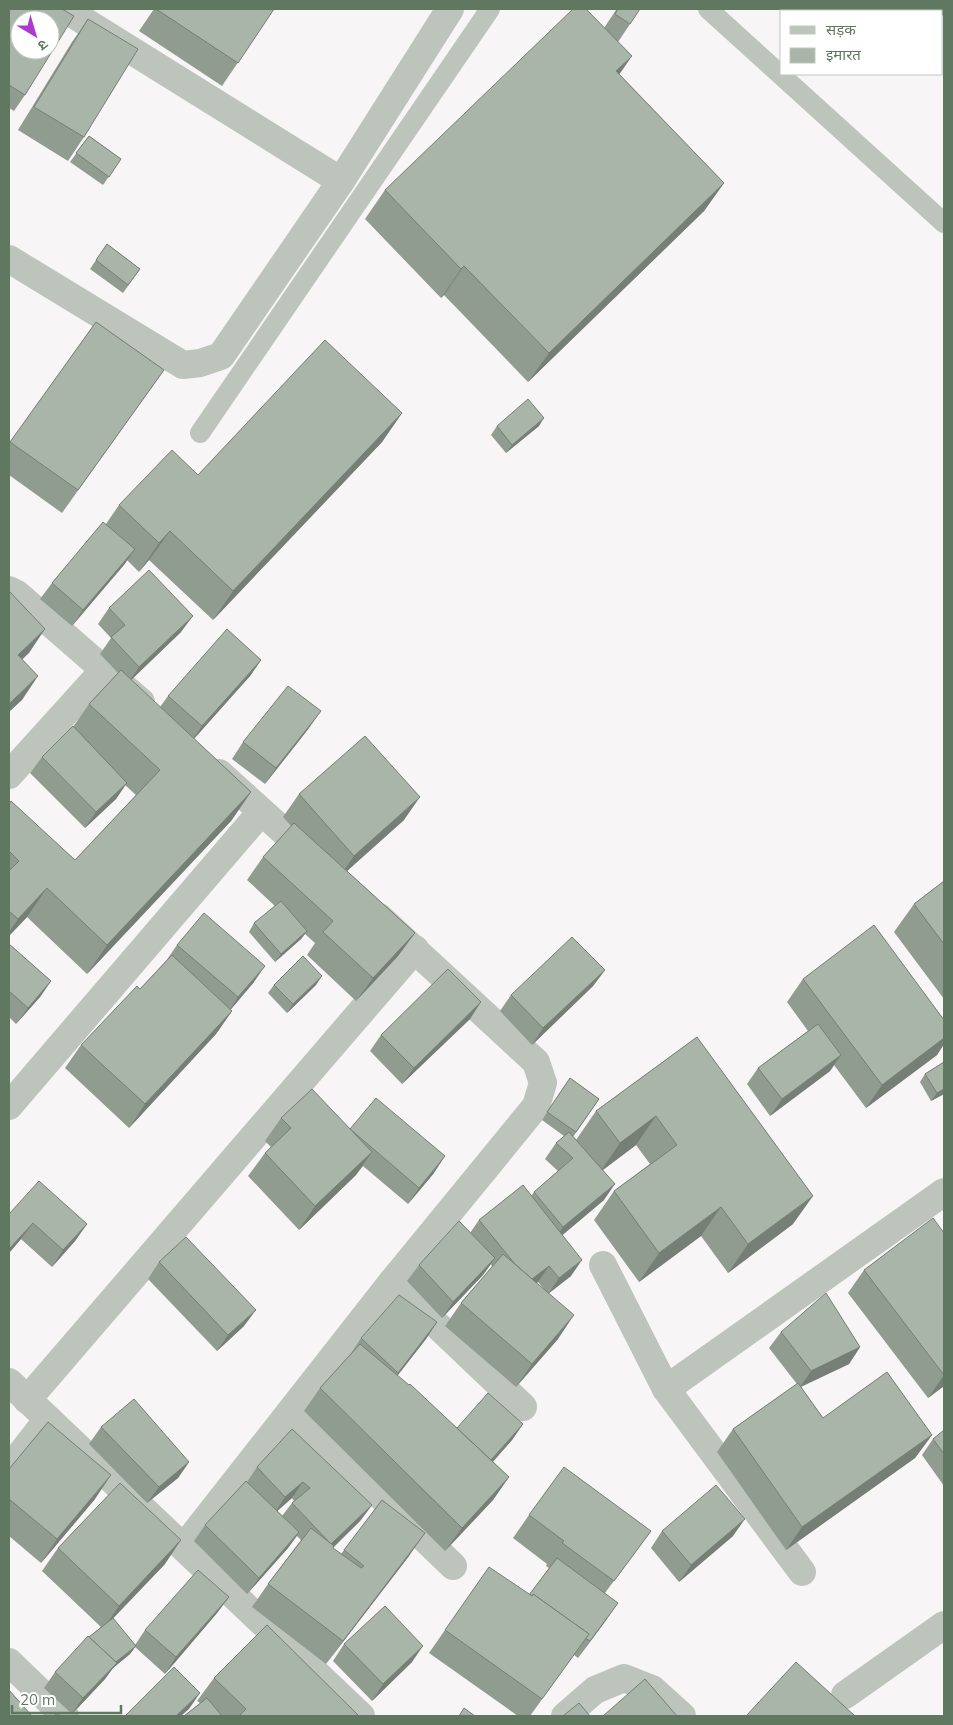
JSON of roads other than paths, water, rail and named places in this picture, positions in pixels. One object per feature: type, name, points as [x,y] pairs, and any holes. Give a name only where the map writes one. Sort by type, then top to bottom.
[{"type":"street","points":[[65,9],[341,181]]},
{"type":"street","points":[[9,259],[183,365],[200,364],[221,356],[341,181],[450,9]]},
{"type":"street","points":[[9,590],[17,594],[105,669],[162,721]]},
{"type":"street","points":[[9,775],[105,669]]},
{"type":"street","points":[[197,753],[327,871]]},
{"type":"street","points":[[9,1106],[262,812]]},
{"type":"street","points":[[184,1547],[392,1282],[536,1106],[543,1082],[536,1062],[364,903]]},
{"type":"street","points":[[361,1716],[18,1391],[415,949]]},
{"type":"street","points":[[666,1389],[944,1192]]},
{"type":"street","points":[[603,1265],[666,1389],[802,1572]]},
{"type":"street","points":[[392,1282],[523,1407]]},
{"type":"street","points":[[292,1410],[453,1566]]},
{"type":"street","points":[[9,1469],[48,1419]]},
{"type":"street","points":[[845,1695],[944,1625]]},
{"type":"street","points":[[9,1662],[65,1716]]},
{"type":"street","points":[[565,1716],[595,1690],[624,1678],[652,1689],[682,1716]]},
{"type":"lane","points":[[200,433],[490,9]]},
{"type":"lane","points":[[708,9],[780,74]]},
{"type":"lane","points":[[781,75],[944,223]]}]
